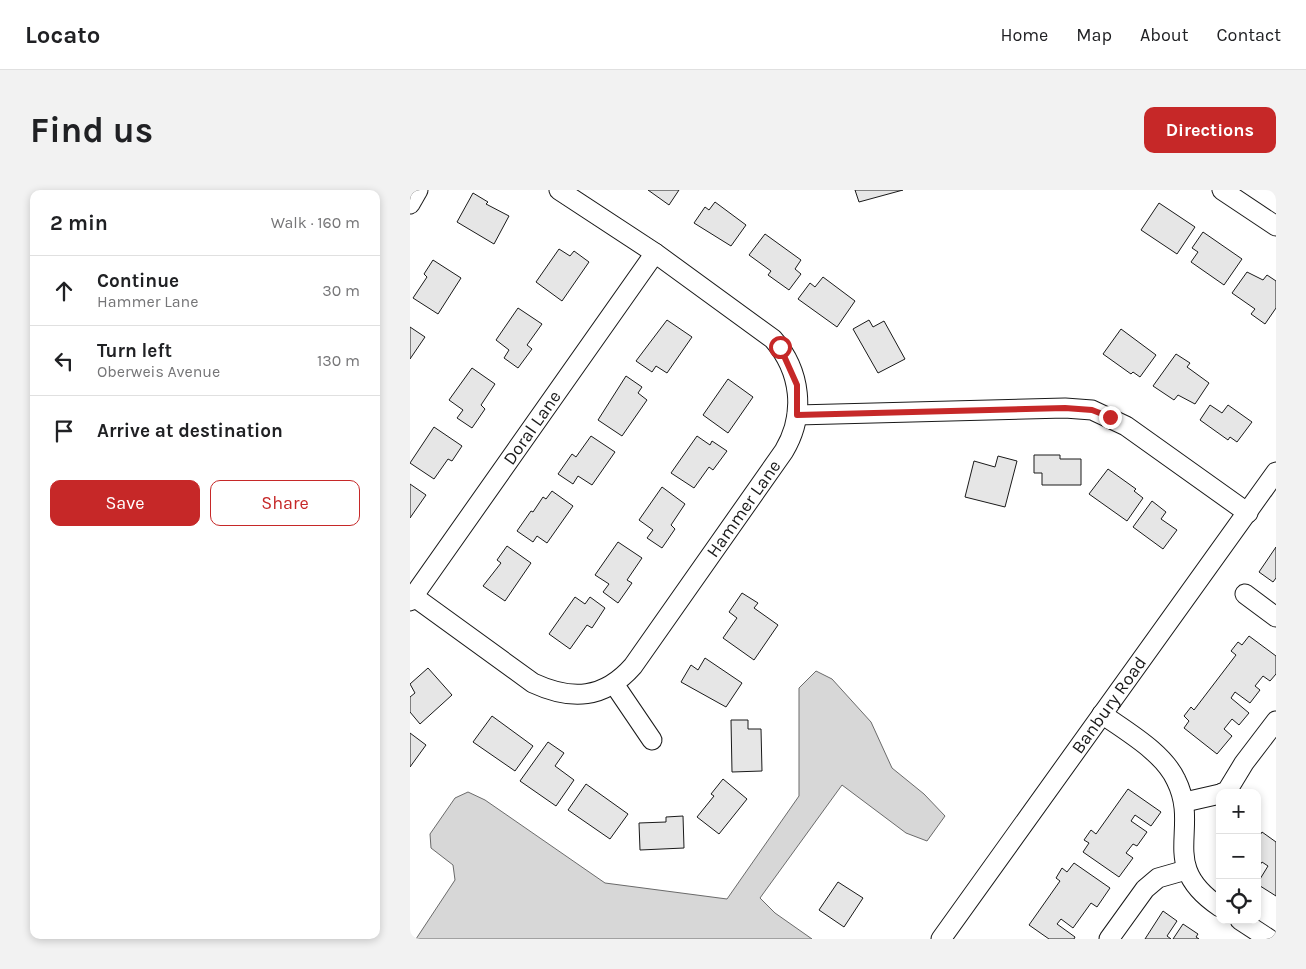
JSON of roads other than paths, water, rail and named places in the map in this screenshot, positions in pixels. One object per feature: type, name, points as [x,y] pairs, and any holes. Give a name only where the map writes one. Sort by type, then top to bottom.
[{"type":"street","points":[[410,204],[418,190]]},
{"type":"street","name":"Hammer Lane","points":[[412,599],[533,683],[549,691],[579,695],[591,693],[614,684],[634,666],[784,451],[792,434],[797,415],[797,385],[788,360],[773,339],[655,253],[559,190]]},
{"type":"street","points":[[1222,190],[1243,196],[1276,226]]},
{"type":"street","name":"Doral Lane","points":[[412,599],[655,253]]},
{"type":"street","points":[[797,415],[1065,408],[1092,410],[1126,426],[1248,513]]},
{"type":"street","name":"Banbury Road","points":[[941,939],[1276,472]]},
{"type":"street","points":[[1246,594],[1276,617]]},
{"type":"street","points":[[614,684],[652,740]]},
{"type":"street","points":[[1102,714],[1160,759],[1176,778],[1185,802],[1182,851],[1186,870],[1195,885],[1216,904]]},
{"type":"street","points":[[1228,789],[1244,763],[1276,721]]},
{"type":"street","points":[[1185,802],[1216,794]]},
{"type":"street","points":[[1109,939],[1145,889],[1158,878],[1186,870]]},
{"type":"street","points":[[1246,924],[1268,939]]}]
